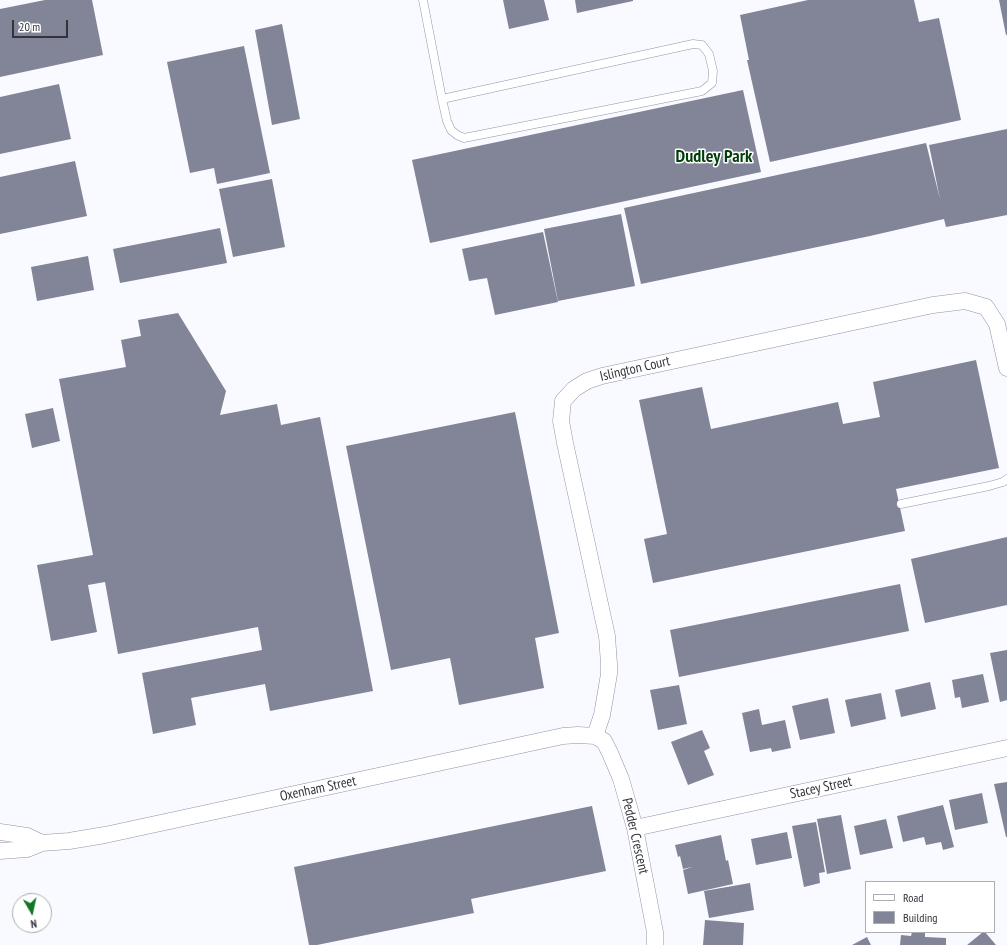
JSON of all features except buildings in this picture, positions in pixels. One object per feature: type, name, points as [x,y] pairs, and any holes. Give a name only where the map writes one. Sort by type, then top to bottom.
[{"type":"street","name":"Islington Court","points":[[595,736],[602,715],[609,674],[609,664],[607,636],[566,451],[561,421],[563,401],[574,389],[587,381],[602,376],[933,305],[965,301],[986,308],[997,324],[1007,368]]},
{"type":"street","name":"Oxenham Street","points":[[0,851],[27,849],[42,843],[69,841],[104,835],[563,736],[578,734],[595,736]]},
{"type":"street","name":"Pedder Crescent","points":[[595,736],[604,741],[621,779],[635,828],[655,932],[655,945]]},
{"type":"street","name":"Stacey Street","points":[[635,828],[1007,748]]},
{"type":"street","name":"Oxenham Street","points":[[0,832],[27,836],[42,843]]},
{"type":"lane","points":[[423,0],[442,99],[447,121],[451,130],[457,136],[464,138],[702,91],[712,82],[714,71],[709,54],[702,45],[693,44],[442,99]]},
{"type":"lane","points":[[901,504],[989,486],[1003,482],[1007,479]]},
{"type":"district","name":"Dudley Park","points":[[714,157]]}]
